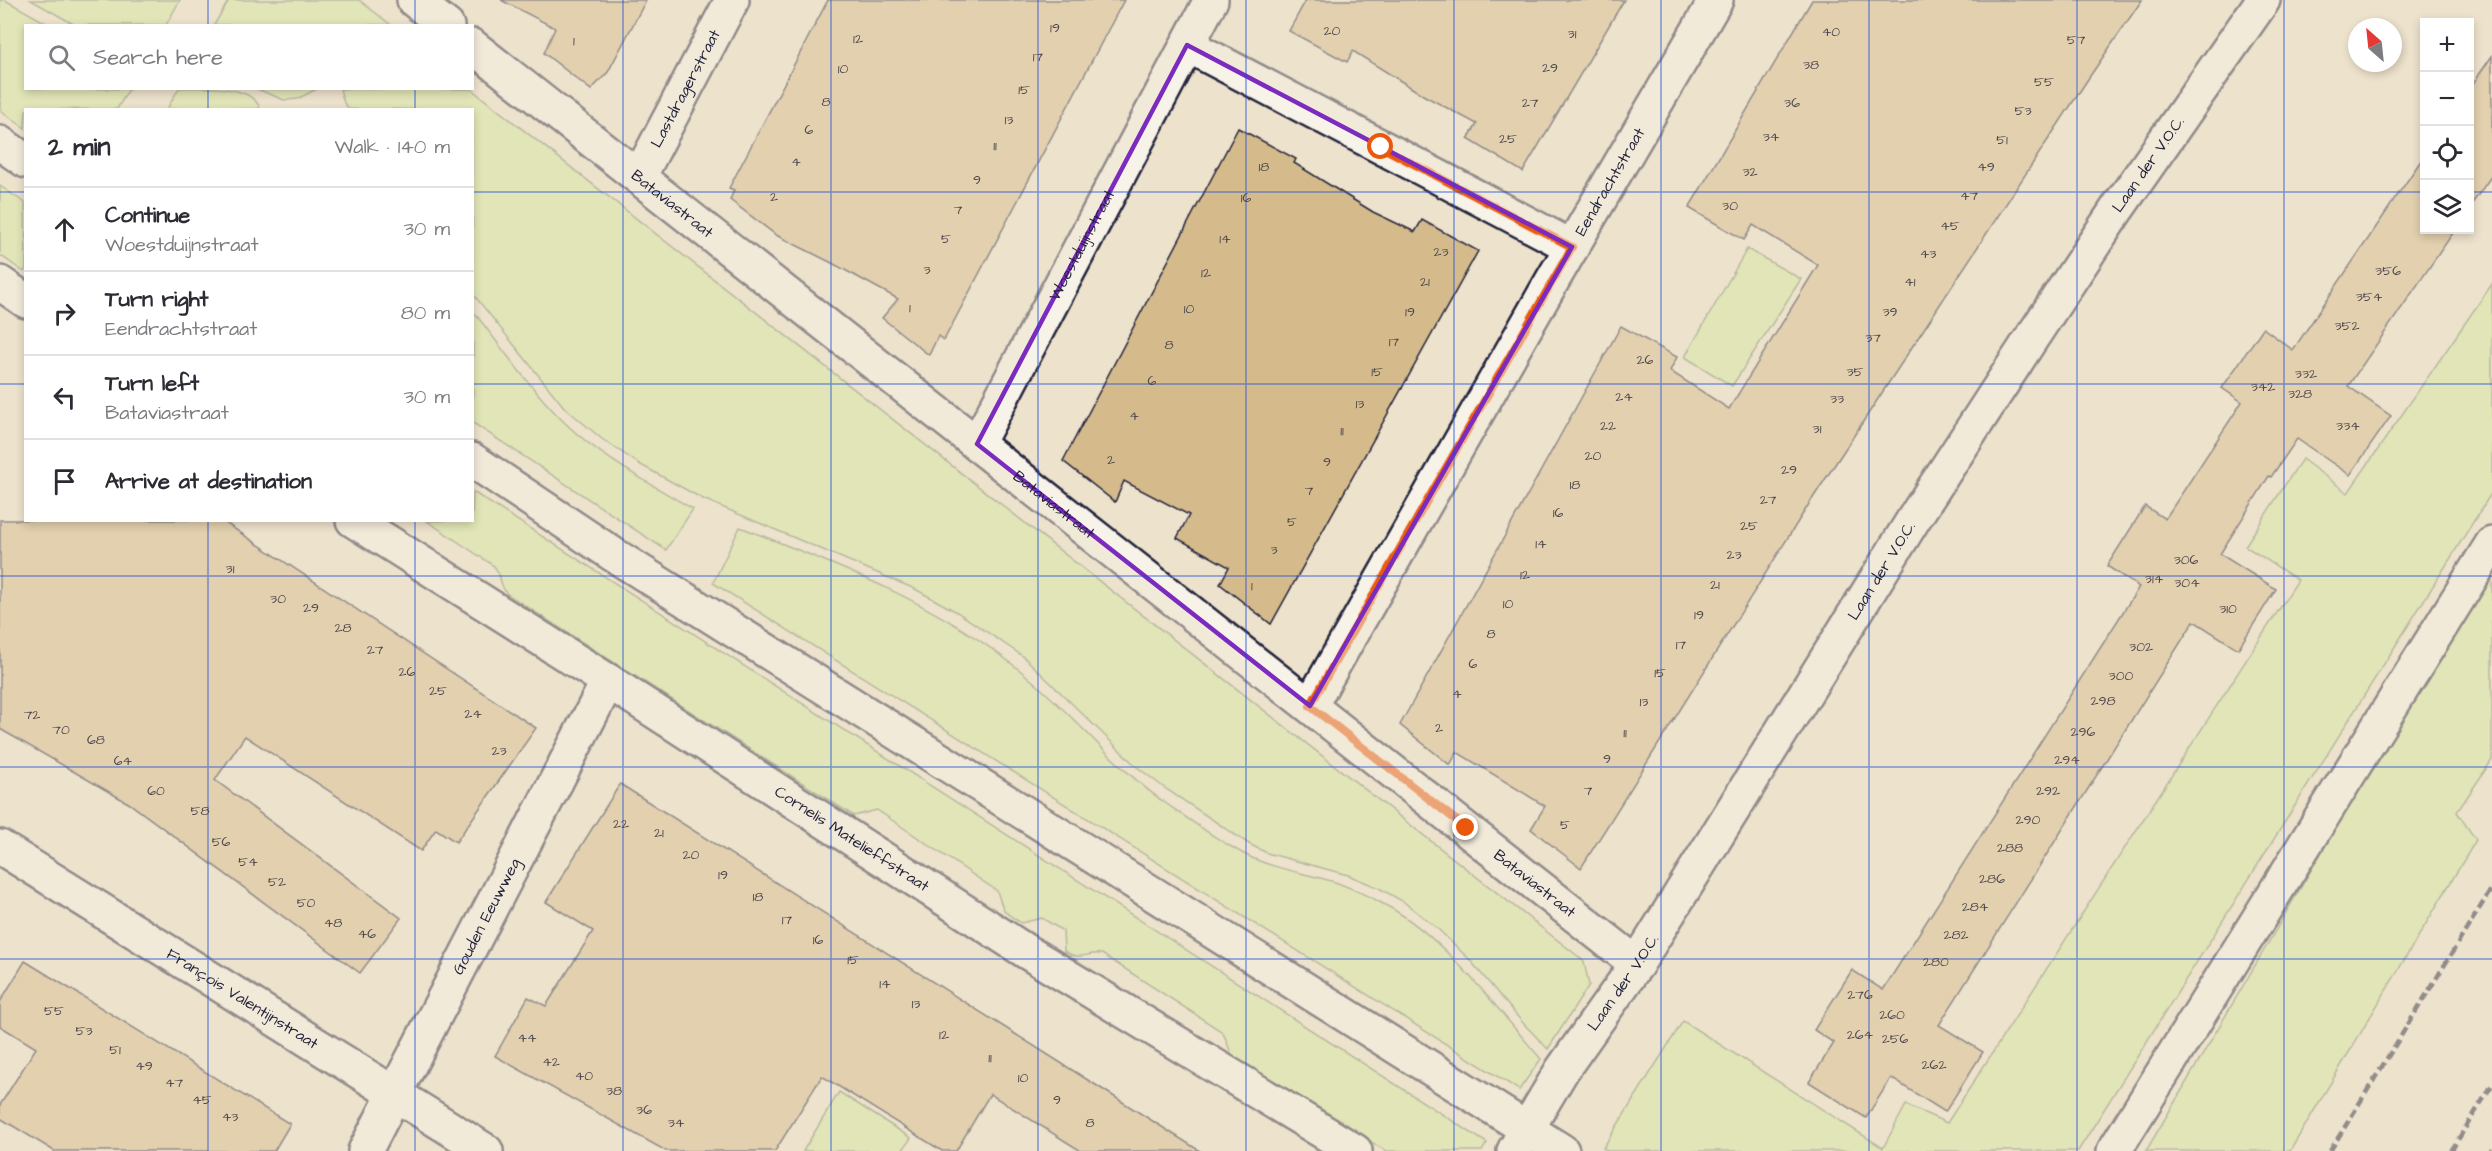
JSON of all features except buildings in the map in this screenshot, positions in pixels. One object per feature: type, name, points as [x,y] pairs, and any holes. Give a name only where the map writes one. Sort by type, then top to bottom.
[{"type":"street","points":[[414,0],[444,24]]},
{"type":"street","name":"Lastdragerstraat","points":[[639,177],[732,0]]},
{"type":"street","name":"Woestduijnstraat","points":[[977,444],[1211,0]]},
{"type":"street","name":"Eendrachtstraat","points":[[1310,706],[1716,0]]},
{"type":"street","name":"Laan der V.O.C.","points":[[1521,1140],[1562,1070],[1637,964],[1909,527],[1991,400],[2117,209],[2263,0]]},
{"type":"street","points":[[1187,45],[1572,247]]},
{"type":"street","name":"Bataviastraat","points":[[474,48],[1637,964]]},
{"type":"street","points":[[0,143],[24,160]]},
{"type":"street","points":[[0,283],[24,300]]},
{"type":"street","points":[[474,461],[614,555],[1521,1140],[1562,1151]]},
{"type":"street","name":"Cornelis Matelieffstraat","points":[[356,522],[608,681],[1027,952],[1355,1151]]},
{"type":"street","points":[[2114,1151],[2492,544]]},
{"type":"street","name":"Gouden Eeuwweg","points":[[365,1151],[608,681]]},
{"type":"street","name":"François Valentijnstraat","points":[[0,847],[486,1151]]},
{"type":"highlighted area","points":[[1187,45],[1572,247],[1310,706],[977,444]]},
{"type":"green space","points":[[0,0],[5,0],[48,24],[24,24],[24,90],[128,90],[118,108],[24,108],[24,127],[0,110]]},
{"type":"green space","points":[[31,0],[180,0],[167,24],[73,24]]},
{"type":"green space","points":[[229,0],[359,0],[390,24],[215,24]]},
{"type":"green space","points":[[178,90],[231,90],[247,95],[259,108],[168,108]]},
{"type":"green space","points":[[259,90],[315,90],[297,99],[284,100]]},
{"type":"green space","points":[[340,90],[472,90],[1579,957],[1584,962],[1589,985],[1548,1049],[1469,959],[1438,929],[1404,902],[1348,875],[1267,853],[1249,844],[1137,767],[1024,657],[957,612],[915,589],[703,499],[641,465],[602,439],[564,407],[474,295],[474,108],[348,108],[344,103]]},
{"type":"green space","points":[[0,186],[24,202],[24,272],[0,255]]},
{"type":"green space","points":[[1747,249],[1801,279],[1732,386],[1685,357]]},
{"type":"green space","points":[[2492,284],[2492,492],[2078,1151],[1608,1151],[1603,1148],[1683,1021],[1883,1148],[1906,1105],[1947,1123],[2298,580],[2245,546],[2302,459],[2348,493]]},
{"type":"green space","points":[[474,312],[540,396],[578,435],[626,469],[693,509],[666,550],[474,424]]},
{"type":"green space","points":[[474,493],[1487,1143],[1482,1151],[1386,1151],[1236,1060],[1221,1031],[1102,954],[1075,956],[1070,954],[1064,951],[1063,931],[1042,918],[1021,923],[1006,913],[997,891],[877,810],[854,816],[507,594],[494,566],[428,522],[474,522]]},
{"type":"green space","points":[[740,527],[887,588],[957,626],[1022,672],[1151,792],[1227,844],[1267,864],[1349,887],[1410,920],[1470,976],[1541,1059],[1519,1090],[713,583]]},
{"type":"green space","points":[[2492,577],[2492,760],[2457,812],[2476,840],[2290,1151],[2146,1151],[2381,751]]},
{"type":"green space","points":[[839,1092],[911,1138],[902,1151],[803,1151]]},
{"type":"railway","points":[[2330,1151],[2492,888]]},
{"type":"railway","points":[[2451,1151],[2492,1085]]},
{"type":"route","points":[[1381,147],[1572,247],[1310,706],[1466,828]]}]
